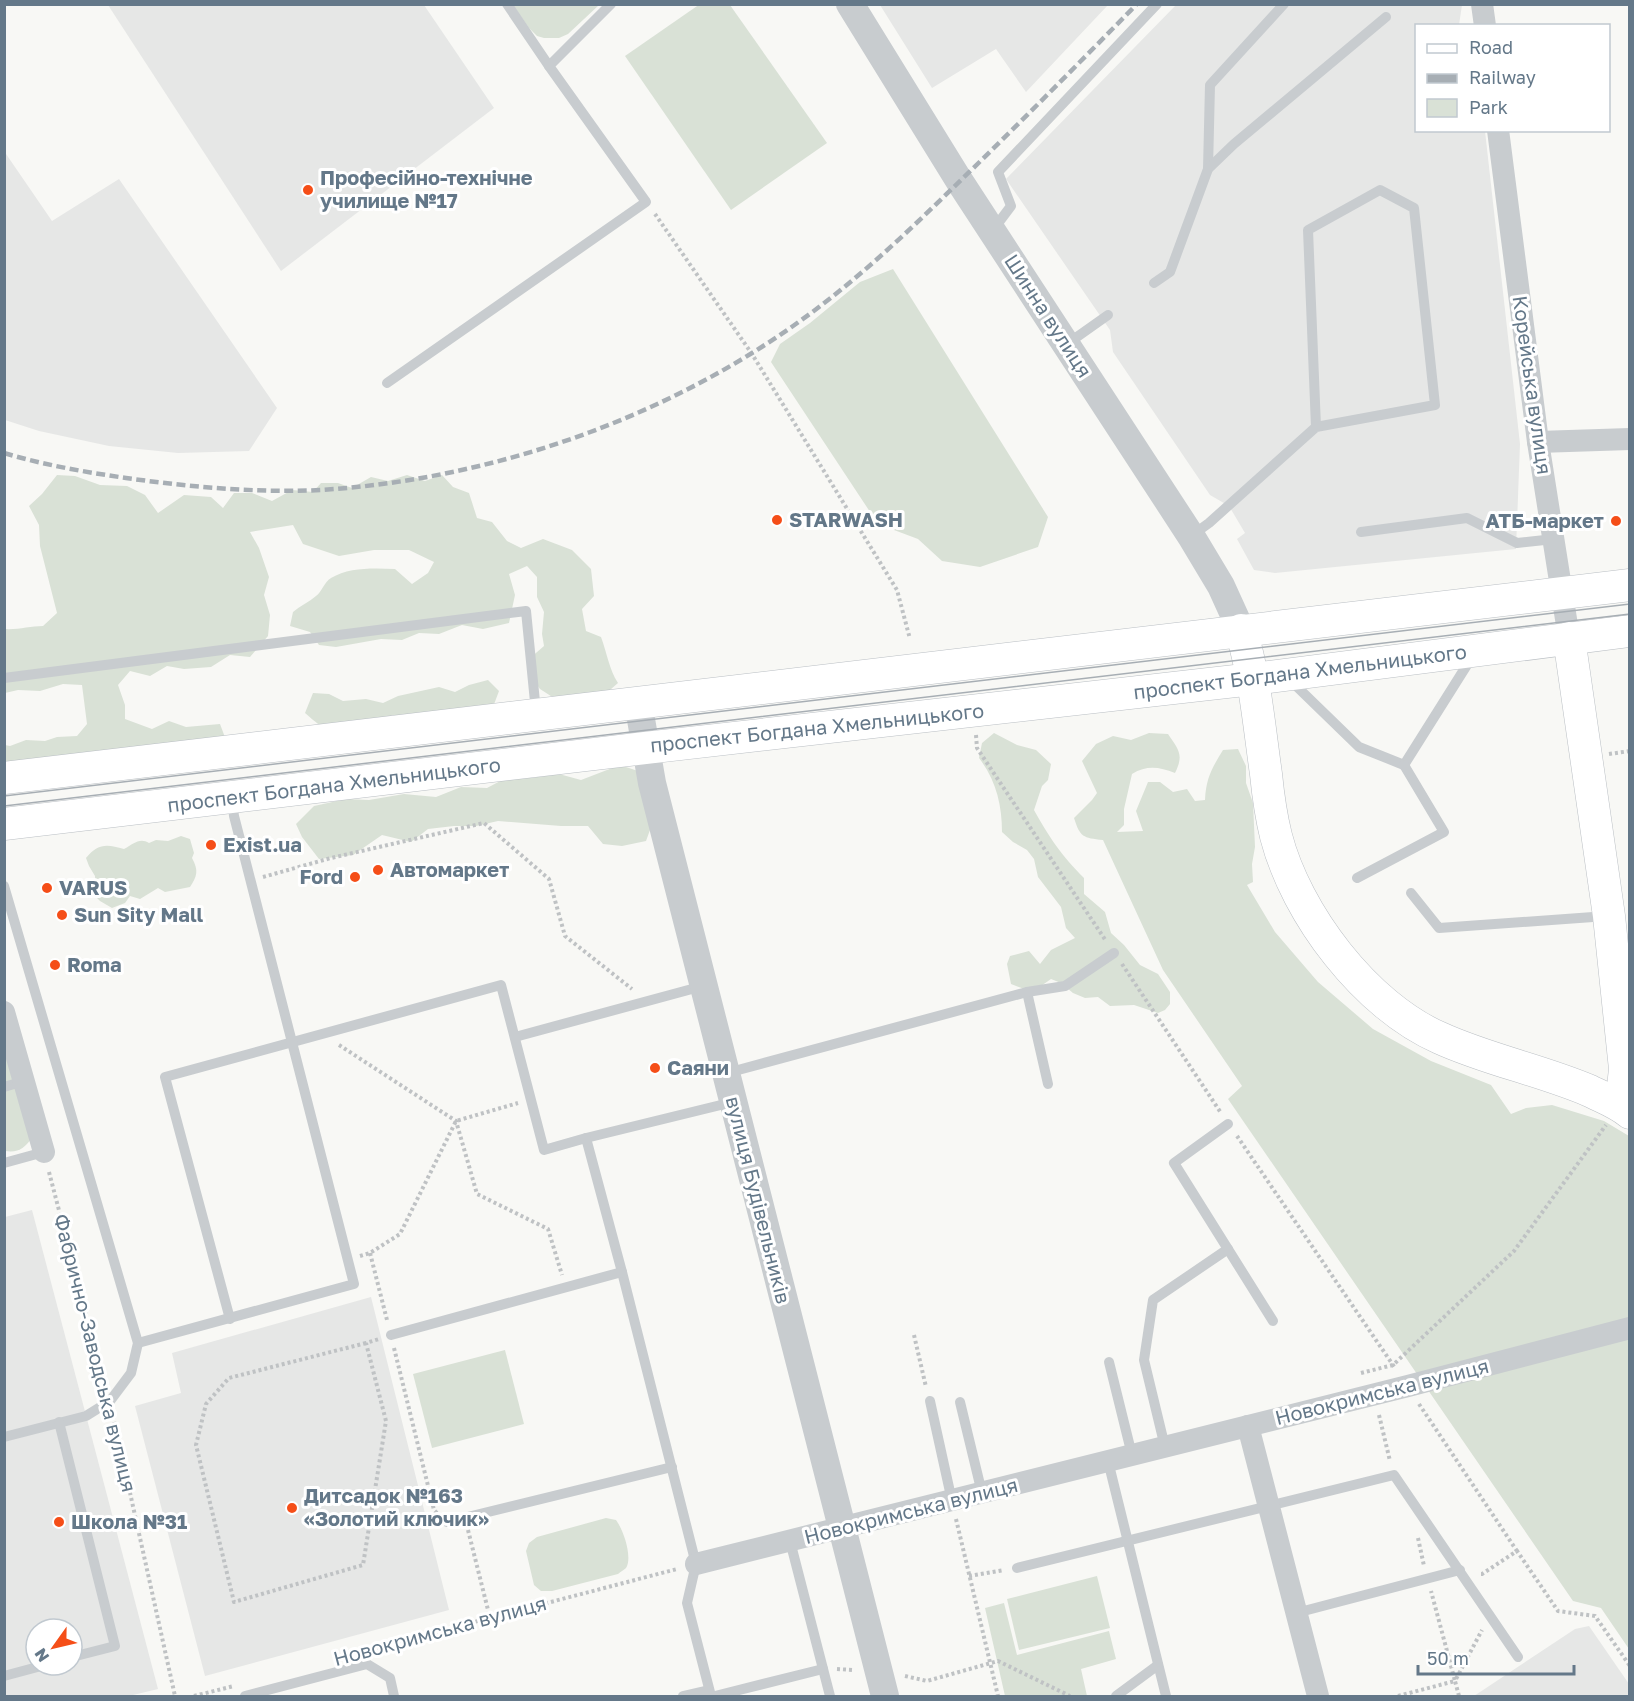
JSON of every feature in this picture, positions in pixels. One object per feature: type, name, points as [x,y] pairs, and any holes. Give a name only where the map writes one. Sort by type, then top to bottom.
[{"type":"main road","points":[[4,778],[1629,585]]},
{"type":"main road","points":[[1241,630],[1250,659],[1276,837],[1292,881],[1335,950],[1375,995],[1423,1031],[1462,1048],[1575,1085],[1625,1109],[1626,1043],[1569,638]]},
{"type":"main road","name":"проспект Богдана Хмельницького","points":[[4,824],[1253,679],[1629,631]]},
{"type":"street","name":"Шинна вулиця","points":[[850,4],[992,232],[1191,536],[1221,586],[1241,630]]},
{"type":"street","points":[[1482,4],[1485,24]]},
{"type":"street","name":"Корейська вулиця","points":[[1498,132],[1538,442],[1569,638]]},
{"type":"street","points":[[1538,442],[1629,439]]},
{"type":"street","name":"вулиця Будівельників","points":[[638,702],[652,783],[882,1684]]},
{"type":"street","points":[[4,1012],[15,1084],[44,1152]]},
{"type":"street","name":"Новокримська вулиця","points":[[696,1564],[1408,1386],[1629,1328]]},
{"type":"street","points":[[1248,1426],[1318,1696]]},
{"type":"lane","points":[[387,383],[646,202],[507,4]]},
{"type":"lane","points":[[549,66],[611,4]]},
{"type":"lane","points":[[992,232],[1011,206],[998,172],[1157,4]]},
{"type":"lane","points":[[1154,283],[1170,272],[1208,169],[1210,85],[1284,4]]},
{"type":"lane","points":[[1208,169],[1234,144],[1386,16]]},
{"type":"lane","points":[[1191,536],[1209,523],[1316,427],[1435,405],[1413,208],[1380,190],[1308,230],[1316,427]]},
{"type":"lane","points":[[1067,344],[1108,315]]},
{"type":"lane","points":[[1361,532],[1467,518],[1516,543],[1554,539]]},
{"type":"lane","points":[[4,678],[526,611],[537,715]]},
{"type":"lane","points":[[1404,765],[1476,650]]},
{"type":"lane","points":[[1285,675],[1359,747],[1404,765],[1444,832],[1357,878]]},
{"type":"lane","points":[[138,1343],[354,1284],[250,880],[231,796]]},
{"type":"lane","points":[[4,886],[138,1343],[130,1373],[110,1401],[87,1416],[4,1437]]},
{"type":"lane","points":[[1411,893],[1439,928],[1609,916]]},
{"type":"lane","points":[[726,1073],[1027,992],[1065,986],[1114,953]]},
{"type":"lane","points":[[230,1319],[165,1077],[501,985],[544,1150],[733,1102]]},
{"type":"lane","points":[[515,1037],[704,986]]},
{"type":"lane","points":[[1027,992],[1048,1084]]},
{"type":"lane","points":[[1228,1124],[1174,1163],[1274,1321]]},
{"type":"lane","points":[[586,1138],[696,1564],[687,1603],[712,1694]]},
{"type":"lane","points":[[4,1163],[44,1152]]},
{"type":"lane","points":[[1165,1447],[1144,1360],[1153,1300],[1228,1249]]},
{"type":"lane","points":[[391,1335],[622,1272]]},
{"type":"lane","points":[[1109,1362],[1132,1455]]},
{"type":"lane","points":[[930,1401],[952,1501]]},
{"type":"lane","points":[[960,1402],[982,1493]]},
{"type":"lane","points":[[59,1422],[115,1646],[84,1655]]},
{"type":"lane","points":[[1108,1461],[1166,1696]]},
{"type":"lane","points":[[447,1522],[672,1467]]},
{"type":"lane","points":[[1017,1568],[1394,1475],[1518,1657]]},
{"type":"lane","points":[[790,1541],[830,1696]]},
{"type":"lane","points":[[1296,1613],[1460,1570]]},
{"type":"lane","points":[[245,1696],[367,1664],[390,1678],[394,1696]]},
{"type":"lane","points":[[1116,1696],[1158,1665]]},
{"type":"lane","points":[[683,1696],[712,1694],[823,1669]]},
{"type":"lane","points":[[4,1676],[24,1671]]},
{"type":"path","points":[[646,202],[752,354],[897,590],[910,639]]},
{"type":"path","points":[[972,711],[977,747],[1228,1124],[1408,1386],[1558,1611],[1595,1616],[1629,1666]]},
{"type":"path","points":[[250,880],[331,858],[484,823],[549,879],[565,936],[647,1001]]},
{"type":"path","points":[[321,1034],[456,1121],[477,1194],[548,1229],[566,1287]]},
{"type":"path","points":[[348,1260],[370,1253],[400,1234],[456,1121],[531,1100]]},
{"type":"path","points":[[1393,1365],[1514,1251],[1625,1109]]},
{"type":"path","name":"Фабрично-Заводська вулиця","points":[[44,1152],[110,1401],[175,1696]]},
{"type":"path","points":[[370,1253],[434,1510],[447,1522]]},
{"type":"path","points":[[366,1342],[386,1421],[363,1565],[234,1602],[196,1445],[206,1404],[229,1378],[391,1335]]},
{"type":"path","points":[[914,1335],[930,1401]]},
{"type":"path","points":[[1379,1415],[1394,1475]]},
{"type":"path","points":[[952,1501],[998,1696]]},
{"type":"path","points":[[464,1518],[490,1618]]},
{"type":"path","points":[[1460,1570],[1482,1574],[1517,1551]]},
{"type":"path","name":"Новокримська вулиця","points":[[364,1651],[696,1564]]},
{"type":"path","points":[[969,1576],[1017,1568]]},
{"type":"path","points":[[1459,1696],[1455,1681],[1490,1615]]},
{"type":"path","points":[[823,1669],[882,1684],[927,1681],[998,1661],[1070,1696]]},
{"type":"path","points":[[1398,1696],[1455,1681]]},
{"type":"path","points":[[194,1696],[239,1684]]},
{"type":"shaded area","name":"Професійно-технічне училище №17","points":[[108,5],[424,5],[494,108],[281,271]]},
{"type":"shaded area","points":[[880,5],[1108,5],[1026,92],[996,49],[932,88]]},
{"type":"shaded area","points":[[1176,5],[1462,5],[1459,24],[1415,24],[1415,132],[1485,132],[1520,444],[1516,549],[1275,573],[1254,570],[1237,539],[1245,533],[1229,506],[1210,495],[1113,352],[1110,330],[1006,179]]},
{"type":"shaded area","points":[[4,151],[52,221],[119,179],[277,408],[249,451],[178,453],[109,446],[39,431],[5,420]]},
{"type":"shaded area","name":"Школа №31","points":[[32,1210],[158,1689],[129,1696],[5,1696],[5,1217]]},
{"type":"shaded area","name":"Дитсадок №163 «Золотий ключик»","points":[[371,1297],[449,1610],[205,1676],[135,1406],[181,1393],[172,1353]]},
{"type":"shaded area","points":[[1589,1626],[1629,1684],[1629,1696],[1474,1696],[1575,1629]]},
{"type":"green space","points":[[700,4],[730,5],[827,143],[731,210],[625,56]]},
{"type":"green space","points":[[513,5],[599,5],[568,34],[559,38],[544,38],[537,36],[529,28]]},
{"type":"green space","points":[[893,269],[1048,517],[1038,547],[980,567],[942,561],[918,539],[878,524],[771,362],[780,344],[860,282]]},
{"type":"green space","points":[[57,475],[75,476],[100,485],[127,486],[145,495],[158,513],[184,495],[211,497],[223,508],[234,493],[252,493],[272,501],[292,490],[313,492],[321,483],[338,483],[352,488],[371,477],[388,481],[407,475],[425,481],[442,475],[453,487],[469,493],[477,518],[492,522],[507,541],[521,548],[543,539],[572,550],[591,569],[594,596],[582,609],[586,631],[601,637],[610,667],[618,683],[603,696],[557,700],[540,689],[529,674],[529,659],[544,646],[542,634],[544,612],[537,597],[537,577],[527,566],[509,574],[515,595],[509,623],[483,629],[462,625],[439,634],[419,633],[402,640],[381,639],[336,647],[319,645],[310,632],[290,626],[293,612],[318,594],[331,578],[354,570],[395,569],[412,584],[428,573],[434,562],[409,550],[374,550],[339,556],[303,544],[293,525],[250,532],[259,548],[269,577],[264,595],[270,615],[268,636],[250,657],[230,655],[211,667],[184,669],[167,666],[150,676],[130,671],[118,685],[125,705],[125,719],[152,729],[169,721],[186,727],[220,724],[226,740],[5,768],[5,745],[10,746],[26,740],[45,741],[57,737],[77,736],[87,724],[82,685],[63,684],[40,691],[18,690],[5,693],[4,629],[43,626],[57,613],[40,546],[39,525],[29,506]]},
{"type":"green space","points":[[488,680],[499,691],[493,707],[409,720],[393,715],[344,732],[324,728],[305,713],[313,693],[329,694],[343,701],[366,699],[383,703],[398,696],[439,687],[455,692]]},
{"type":"green space","points":[[994,733],[1017,745],[1036,750],[1051,764],[1048,780],[1042,786],[1034,810],[1056,846],[1084,878],[1084,894],[1105,912],[1111,933],[1140,965],[1158,974],[1170,992],[1170,1004],[1165,1010],[1158,1013],[1134,1005],[1110,1006],[1098,997],[1085,998],[1073,993],[1061,983],[1051,979],[1041,986],[1027,990],[1011,984],[1007,964],[1010,956],[1029,951],[1040,964],[1051,950],[1075,938],[1066,928],[1061,907],[1038,877],[1034,859],[1027,850],[1002,832],[997,793],[990,775],[979,758],[982,743]]},
{"type":"green space","points":[[1149,733],[1168,734],[1179,753],[1178,767],[1175,773],[1153,768],[1132,774],[1124,809],[1124,825],[1117,832],[1143,831],[1136,811],[1148,782],[1160,782],[1173,792],[1187,789],[1195,801],[1205,800],[1210,774],[1223,750],[1238,749],[1246,766],[1246,783],[1253,803],[1255,847],[1252,864],[1253,882],[1247,885],[1275,932],[1318,982],[1373,1029],[1431,1061],[1491,1085],[1511,1114],[1526,1108],[1552,1105],[1604,1121],[1629,1136],[1629,1649],[1601,1608],[1573,1601],[1228,1099],[1242,1086],[1163,970],[1103,840],[1087,837],[1078,829],[1074,818],[1097,793],[1082,761],[1096,744],[1113,736],[1131,740]]},
{"type":"green space","points":[[620,765],[644,773],[655,816],[646,841],[622,846],[603,844],[588,826],[498,821],[476,826],[428,829],[411,842],[382,835],[353,855],[319,859],[302,837],[296,824],[314,806],[346,799],[369,800],[404,794],[436,797],[461,787],[487,788],[504,779],[559,774],[581,780]]},
{"type":"green space","points":[[181,836],[190,839],[194,853],[192,858],[196,866],[196,873],[190,887],[165,892],[158,888],[140,899],[130,896],[125,903],[112,908],[96,897],[95,876],[86,858],[99,847],[113,846],[124,849],[140,841],[149,843],[156,840],[168,841]]},
{"type":"green space","points":[[4,1055],[14,1065],[32,1138],[24,1147],[14,1151],[5,1151]]},
{"type":"green space","points":[[505,1350],[524,1424],[432,1448],[413,1374]]},
{"type":"green space","points":[[606,1518],[616,1520],[622,1530],[628,1550],[626,1568],[618,1574],[552,1591],[541,1591],[534,1585],[526,1551],[529,1543],[537,1537]]},
{"type":"green space","points":[[1097,1576],[1110,1628],[1019,1650],[1007,1599]]},
{"type":"green space","points":[[1004,1603],[1017,1655],[1109,1631],[1116,1659],[1081,1669],[1087,1696],[1005,1696],[985,1608]]},
{"type":"tram line","points":[[4,796],[1630,604]]},
{"type":"tram line","points":[[4,806],[1630,614]]},
{"type":"railway","points":[[4,453],[80,471],[174,484],[247,490],[321,490],[386,484],[515,457],[640,412],[700,383],[757,350],[831,298],[926,214],[1137,4]]},
{"type":"place","name":"Професійно-технічне училище №17","points":[[308,190]]},
{"type":"place","name":"STARWASH","points":[[777,520]]},
{"type":"place","name":"АТБ-маркет","points":[[1616,521]]},
{"type":"place","name":"Exist.ua","points":[[211,845]]},
{"type":"place","name":"Автомаркет","points":[[378,870]]},
{"type":"place","name":"Ford","points":[[355,877]]},
{"type":"place","name":"VARUS","points":[[47,888]]},
{"type":"place","name":"Sun Sity Mall","points":[[62,915]]},
{"type":"place","name":"Roma","points":[[55,965]]},
{"type":"place","name":"Саяни","points":[[655,1068]]},
{"type":"place","name":"Дитсадок №163 «Золотий ключик»","points":[[292,1508]]},
{"type":"place","name":"Школа №31","points":[[59,1522]]}]
